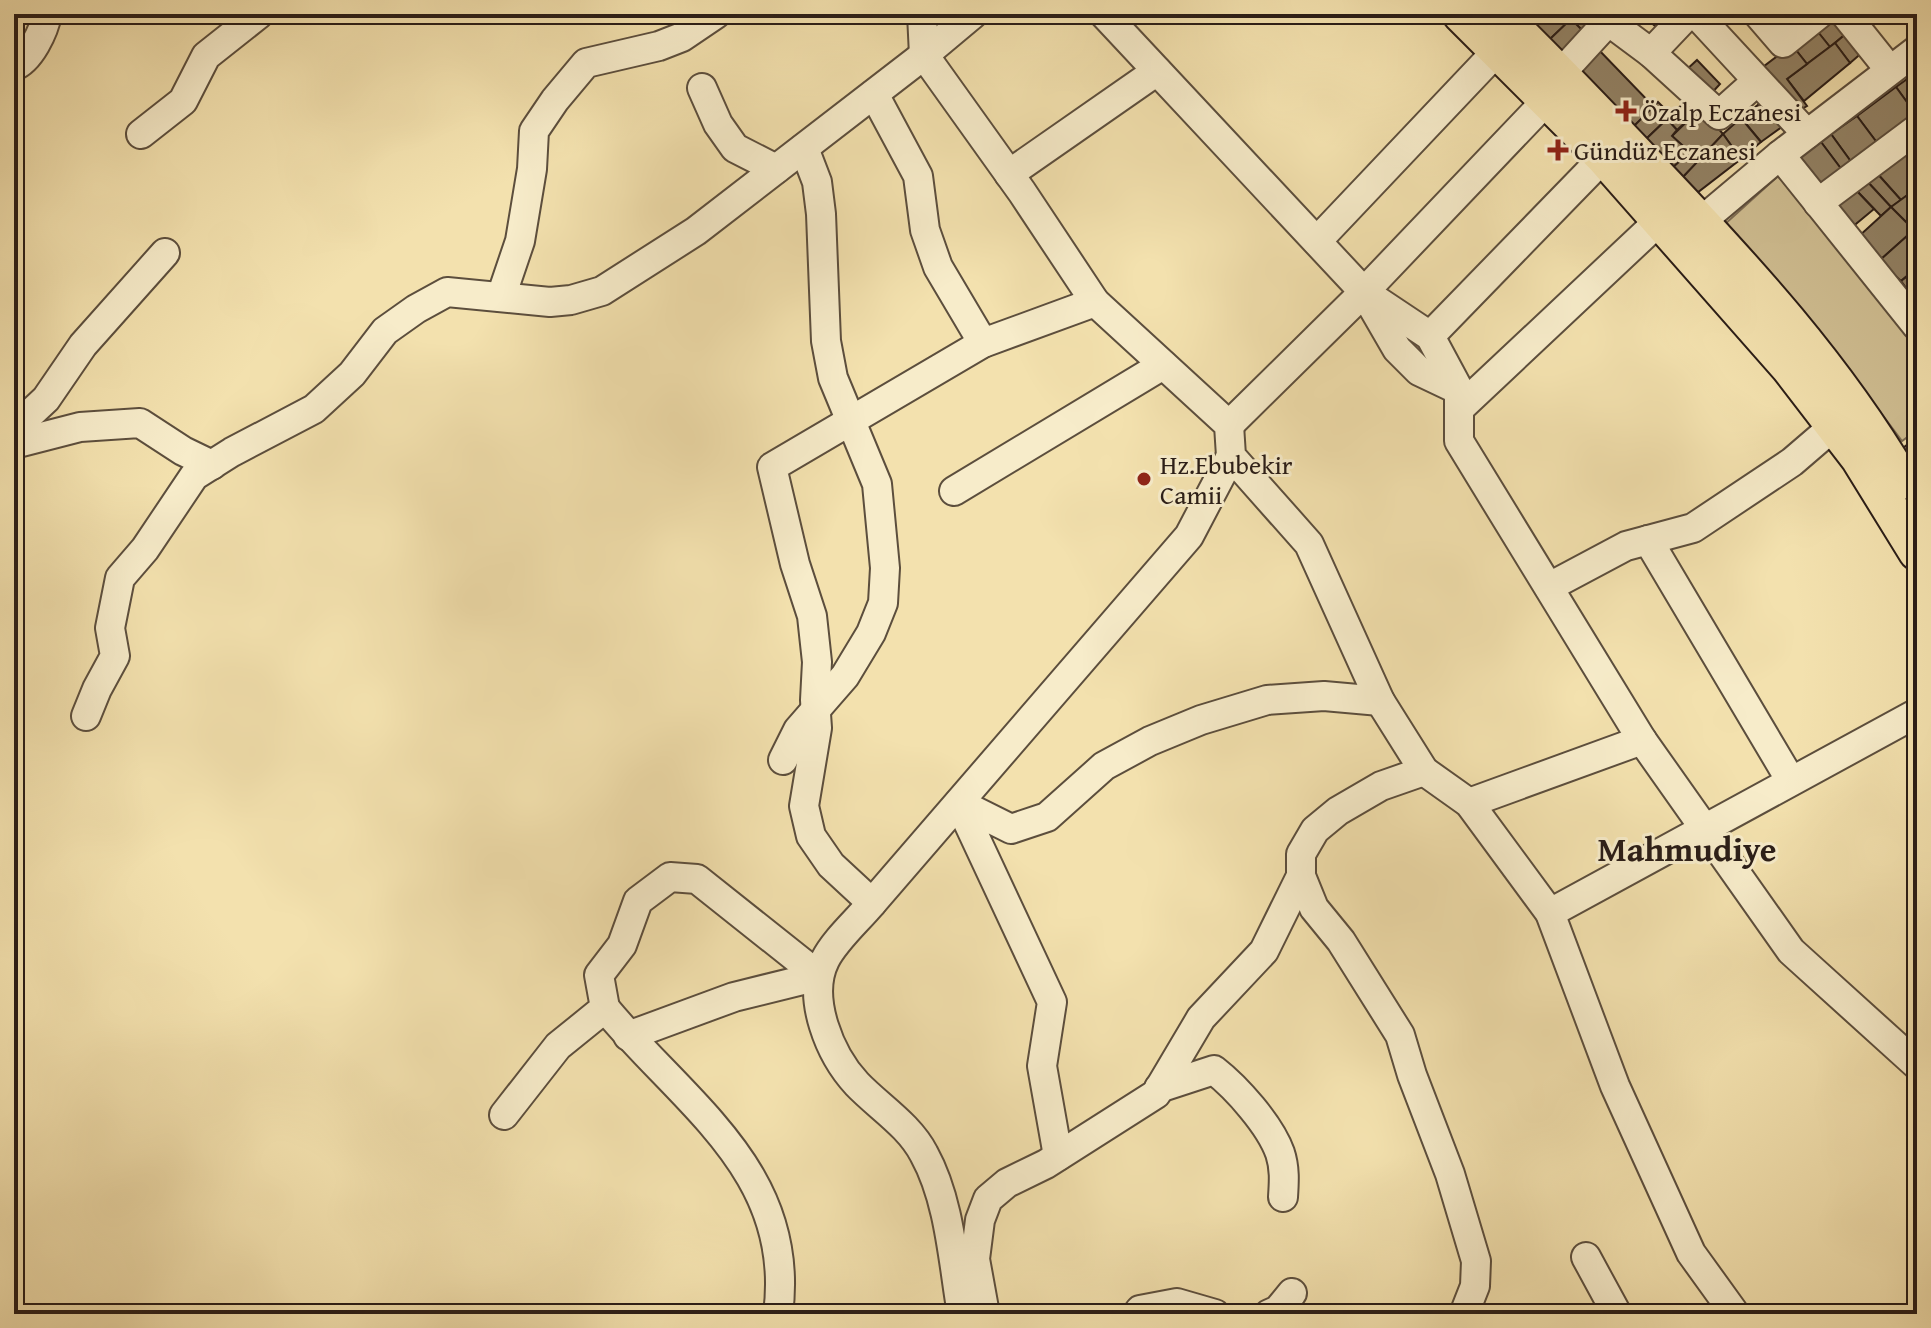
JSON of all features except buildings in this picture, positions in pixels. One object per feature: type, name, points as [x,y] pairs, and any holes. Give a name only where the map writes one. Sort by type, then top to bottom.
[{"type":"main road","points":[[1461,14],[1498,50],[1555,86],[1604,157],[1679,228]]},
{"type":"main road","points":[[1499,14],[1555,86],[1679,228],[1789,367],[1845,416],[1917,507]]},
{"type":"main road","points":[[1845,416],[1859,458],[1917,552]]},
{"type":"street","points":[[14,66],[23,62],[45,24],[47,14]]},
{"type":"street","points":[[141,134],[183,101],[206,56],[259,14]]},
{"type":"street","points":[[501,297],[520,241],[532,169],[534,131],[555,100],[586,63],[670,42],[692,32],[716,14]]},
{"type":"street","points":[[922,14],[924,55],[1095,302],[1229,425],[1231,456],[1189,536],[827,956],[819,976],[820,1008],[833,1049],[855,1082],[902,1125],[924,1152],[946,1223],[962,1314]]},
{"type":"street","points":[[86,716],[115,656],[110,628],[120,578],[145,549],[194,476],[314,409],[352,374],[385,331],[447,292],[550,302],[602,291],[696,231],[973,14]]},
{"type":"street","points":[[1651,53],[1688,14]]},
{"type":"street","points":[[1696,14],[1807,134]]},
{"type":"street","points":[[1758,14],[1783,43],[1819,14]]},
{"type":"street","points":[[1845,14],[1889,69]]},
{"type":"street","points":[[1112,17],[1157,71],[1364,292],[1397,349],[1419,371],[1459,399]]},
{"type":"street","points":[[1229,425],[1364,292],[1555,86],[1612,18],[1719,115],[1757,81]]},
{"type":"street","points":[[1317,241],[1498,50]]},
{"type":"street","points":[[1459,399],[1679,228],[1917,50]]},
{"type":"street","points":[[1009,174],[1157,71]]},
{"type":"street","points":[[702,88],[718,124],[735,148],[776,169]]},
{"type":"street","points":[[874,94],[918,176],[925,230],[938,267],[983,343]]},
{"type":"street","points":[[1818,203],[1917,129]]},
{"type":"street","points":[[783,760],[798,730],[845,676],[871,633],[883,603],[885,568],[877,484],[833,378],[826,341],[817,182],[804,148]]},
{"type":"street","points":[[1780,155],[1917,326]]},
{"type":"street","points":[[1430,336],[1604,157]]},
{"type":"street","points":[[14,431],[46,399],[83,345],[165,253]]},
{"type":"street","points":[[1364,292],[1430,336],[1459,399],[1459,441],[1642,740],[1791,951],[1911,1050]]},
{"type":"street","points":[[872,903],[831,865],[811,836],[804,806],[817,728],[817,662],[812,616],[795,564],[772,467],[983,343],[1095,302]]},
{"type":"street","points":[[954,491],[1163,365]]},
{"type":"street","points":[[1549,587],[1626,546],[1693,528],[1792,462],[1845,416]]},
{"type":"street","points":[[14,431],[140,423],[183,451],[212,465]]},
{"type":"street","points":[[1231,456],[1309,544],[1380,701],[1424,771],[1469,803],[1550,913],[1615,1086],[1691,1253],[1735,1314]]},
{"type":"street","points":[[1648,540],[1791,781]]},
{"type":"street","points":[[959,803],[1011,829],[1047,817],[1104,766],[1150,741],[1201,720],[1267,700],[1324,696],[1380,701]]},
{"type":"street","points":[[1550,913],[1917,713]]},
{"type":"street","points":[[1469,803],[1642,740]]},
{"type":"street","points":[[1424,771],[1381,786],[1338,811],[1315,830],[1301,854],[1301,876],[1314,908],[1341,941],[1400,1035],[1445,1161],[1476,1261],[1475,1286],[1464,1314]]},
{"type":"street","points":[[959,803],[1052,1002],[1042,1066],[1058,1156]]},
{"type":"street","points":[[985,1314],[975,1259],[980,1220],[988,1199],[1007,1183],[1058,1156],[1156,1094],[1201,1018],[1264,951],[1301,876]]},
{"type":"street","points":[[778,1314],[782,1288],[777,1236],[763,1199],[735,1150],[605,1008],[599,975],[622,945],[638,901],[670,877],[697,879],[819,976]]},
{"type":"street","points":[[628,1036],[734,997],[819,976]]},
{"type":"street","points":[[504,1115],[558,1046],[605,1008]]},
{"type":"street","points":[[1159,1088],[1214,1070],[1228,1081],[1260,1120],[1279,1151],[1285,1175],[1283,1197]]},
{"type":"street","points":[[1586,1257],[1617,1314]]},
{"type":"street","points":[[1269,1314],[1278,1310],[1292,1293]]},
{"type":"street","points":[[1137,1314],[1140,1310],[1177,1303],[1213,1314]]},
{"type":"shaded area","points":[[1778,176],[1917,344],[1917,430],[1902,441],[1821,333],[1725,224]]},
{"type":"place","name":"Özalp Eczanesi","points":[[1626,111]]},
{"type":"place","name":"Gündüz Eczanesi","points":[[1558,150]]},
{"type":"place","name":"Hz.Ebubekir Camii","points":[[1144,479]]},
{"type":"district","name":"Mahmudiye","points":[[1687,848]]}]
